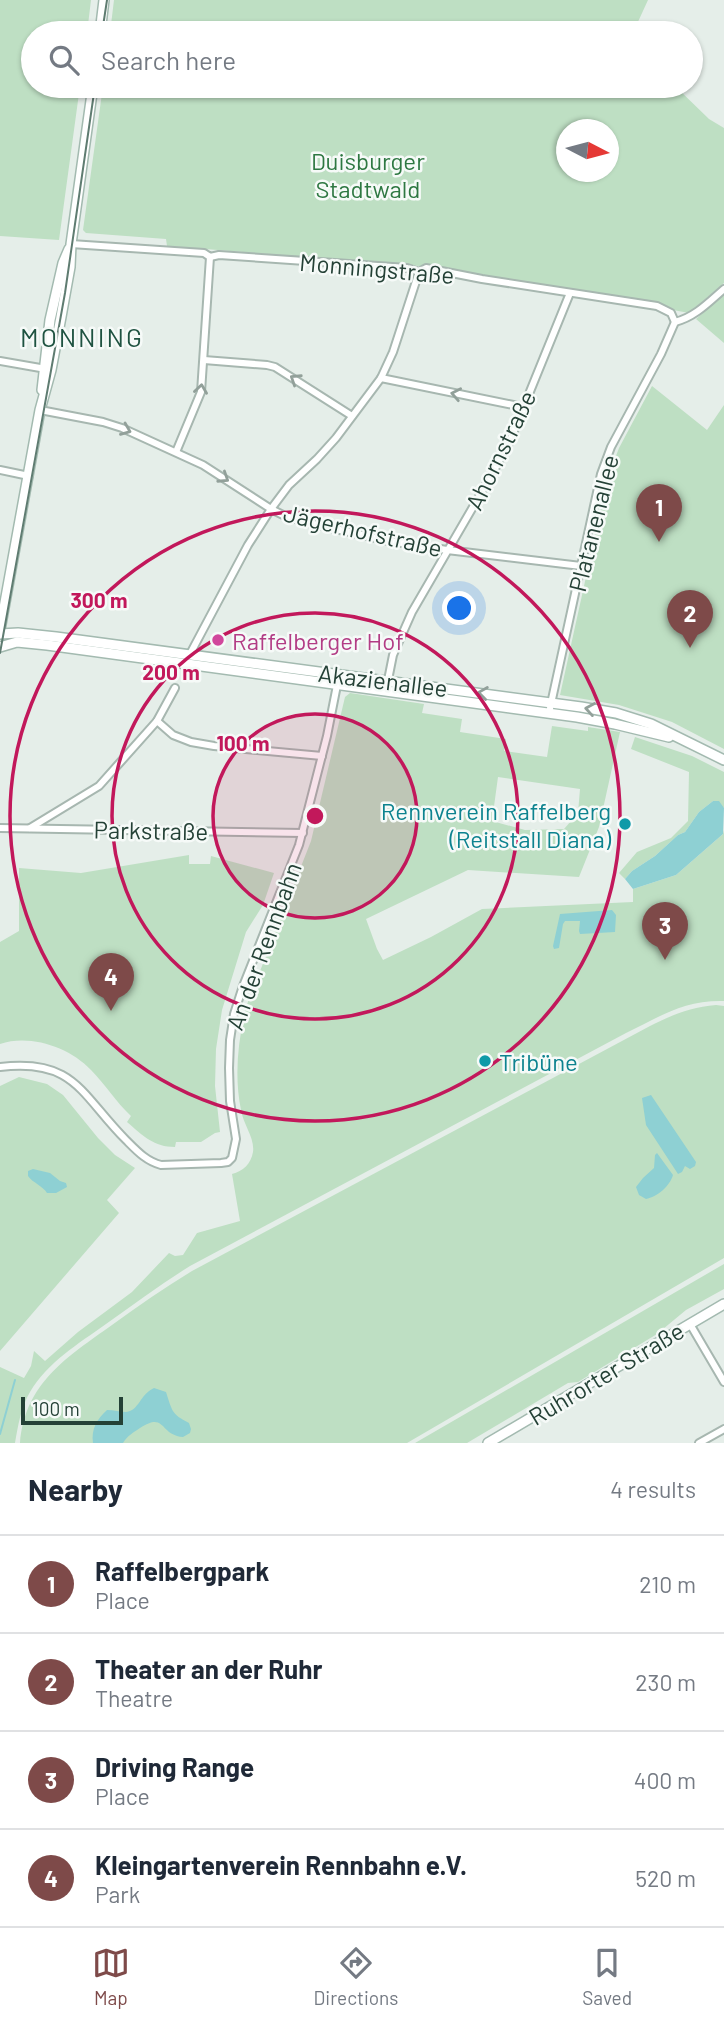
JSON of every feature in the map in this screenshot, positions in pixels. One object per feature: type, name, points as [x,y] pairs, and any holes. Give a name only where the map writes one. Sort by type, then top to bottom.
[{"type":"main road","points":[[101,21],[104,0]]},
{"type":"main road","points":[[0,632],[47,370],[50,320],[63,263],[71,244],[91,98]]},
{"type":"main road","name":"Akazienallee","points":[[0,632],[338,679],[608,722],[679,738]]},
{"type":"main road","name":"Akazienallee","points":[[0,647],[28,642],[188,659]]},
{"type":"main road","name":"Akazienallee","points":[[338,679],[388,680],[550,702],[630,717],[651,724],[724,760]]},
{"type":"main road","name":"Ruhrorter Straße","points":[[488,1443],[724,1304]]},
{"type":"street","name":"Monningstraße","points":[[71,244],[204,253],[210,257],[219,255],[411,268],[419,272],[426,268],[663,307],[671,313],[675,321]]},
{"type":"street","points":[[176,452],[200,398],[210,257]]},
{"type":"street","points":[[188,659],[248,545],[271,509],[289,485],[336,438],[381,378],[393,352],[419,272]]},
{"type":"street","points":[[675,321],[694,314],[724,289]]},
{"type":"street","name":"Ahornstraße","points":[[388,680],[393,655],[412,612],[509,443],[570,293]]},
{"type":"street","name":"Platanenallee","points":[[549,713],[601,474],[608,454],[661,354],[675,321]]},
{"type":"street","points":[[204,360],[275,367],[352,416]]},
{"type":"street","points":[[0,361],[47,370]]},
{"type":"street","points":[[381,378],[523,407]]},
{"type":"street","name":"Jägerhofstraße","points":[[40,410],[122,428],[204,465],[271,509],[309,523],[389,541],[581,566]]},
{"type":"street","points":[[0,470],[29,476]]},
{"type":"street","name":"An der Rennbahn","points":[[0,1067],[23,1064],[44,1067],[66,1075],[83,1089],[118,1132],[153,1163],[175,1165],[228,1162],[232,1158],[236,1139],[230,1101],[229,1068],[234,1014],[303,832],[338,679]]},
{"type":"street","points":[[29,829],[93,791],[158,721],[175,688]]},
{"type":"street","points":[[158,721],[173,736],[191,742],[322,756]]},
{"type":"street","name":"Parkstraße","points":[[0,828],[303,832]]},
{"type":"street","points":[[690,1324],[724,1382]]},
{"type":"street","points":[[701,1443],[724,1429]]},
{"type":"green space","points":[[0,0],[91,0],[88,21],[21,21],[21,98],[78,98],[59,240],[0,236]]},
{"type":"green space","points":[[114,0],[648,0],[638,21],[111,21]]},
{"type":"green space","name":"Duisburger Stadtwald","points":[[101,98],[687,98],[709,119],[724,128],[724,283],[689,313],[664,305],[419,266],[167,246],[166,239],[86,233],[83,230]]},
{"type":"green space","points":[[724,294],[724,343],[696,319]]},
{"type":"green space","points":[[652,386],[707,430],[724,405],[724,749],[672,722],[619,705],[560,695],[608,477],[619,448]]},
{"type":"green space","points":[[350,693],[424,704],[422,713],[462,719],[460,732],[506,739],[504,751],[547,757],[552,726],[588,731],[588,727],[620,732],[599,827],[579,877],[468,870],[366,919],[383,960],[482,909],[633,902],[633,889],[676,875],[723,834],[724,830],[724,1001],[685,1006],[650,1021],[190,1266],[64,1354],[37,1381],[27,1398],[15,1443],[0,1443],[0,1367],[24,1378],[31,1366],[34,1351],[45,1361],[78,1332],[132,1292],[169,1253],[175,1256],[183,1255],[197,1233],[240,1221],[232,1174],[243,1169],[248,1163],[253,1147],[239,1097],[238,1058],[243,1020],[311,841],[345,697]],"holes":[[[498,777],[580,789],[578,813],[564,829],[525,830],[492,821]]]},
{"type":"green space","points":[[635,737],[692,756],[724,772],[724,808],[713,801],[699,812],[685,832],[625,879],[619,873],[637,852],[671,838],[688,821],[689,772],[631,749]]},
{"type":"green space","points":[[189,855],[189,864],[210,864],[211,856],[274,873],[263,905],[246,932],[222,1010],[216,1049],[215,1086],[220,1132],[201,1142],[176,1142],[175,1147],[155,1143],[127,1122],[131,1116],[91,1070],[72,1055],[36,1042],[12,1041],[0,1044],[0,942],[19,931],[19,868],[81,873]]},
{"type":"green space","points":[[716,1005],[724,1006],[724,1258],[407,1443],[20,1443],[30,1404],[51,1374],[79,1348],[182,1277],[650,1026],[682,1012]]},
{"type":"green space","points":[[19,1077],[47,1084],[63,1095],[98,1138],[115,1155],[135,1168],[107,1200],[119,1213],[0,1351],[0,1086]]},
{"type":"green space","points":[[724,1264],[724,1289],[686,1310],[657,1334],[578,1382],[568,1383],[467,1443],[415,1443]]},
{"type":"water","points":[[713,801],[719,801],[724,808],[723,834],[676,875],[633,889],[625,879],[632,871],[685,832],[699,812]]},
{"type":"water","points":[[612,910],[616,915],[615,932],[580,934],[580,921],[565,921],[559,948],[554,949],[560,914]]},
{"type":"water","points":[[651,1095],[696,1162],[690,1169],[685,1166],[678,1174],[646,1125],[642,1098]]},
{"type":"water","points":[[657,1153],[673,1175],[662,1190],[646,1199],[639,1195],[636,1187],[654,1168]]},
{"type":"water","points":[[33,1169],[50,1173],[66,1183],[67,1187],[56,1193],[47,1193],[28,1176],[28,1171]]},
{"type":"water","points":[[154,1388],[166,1392],[173,1411],[189,1423],[190,1433],[183,1437],[175,1435],[154,1422],[140,1428],[123,1443],[93,1443],[96,1425],[107,1410],[131,1411],[145,1394]]},
{"type":"waterway","points":[[0,1434],[15,1380]]},
{"type":"tram line","points":[[104,21],[107,0]]},
{"type":"tram line","points":[[0,653],[65,293],[93,98]]},
{"type":"place","name":"Raffelbergpark","points":[[659,542]]},
{"type":"place","name":"Raffelberger Hof","points":[[218,640]]},
{"type":"place","name":"Theater an der Ruhr","points":[[690,648]]},
{"type":"place","name":"Rennverein Raffelberg (Reitstall Diana)","points":[[625,824]]},
{"type":"place","name":"Driving Range","points":[[665,960]]},
{"type":"place","name":"Kleingartenverein Rennbahn e.V.","points":[[111,1011]]},
{"type":"place","name":"Tribüne","points":[[485,1061]]},
{"type":"district","name":"MONNING","points":[[82,336]]}]
